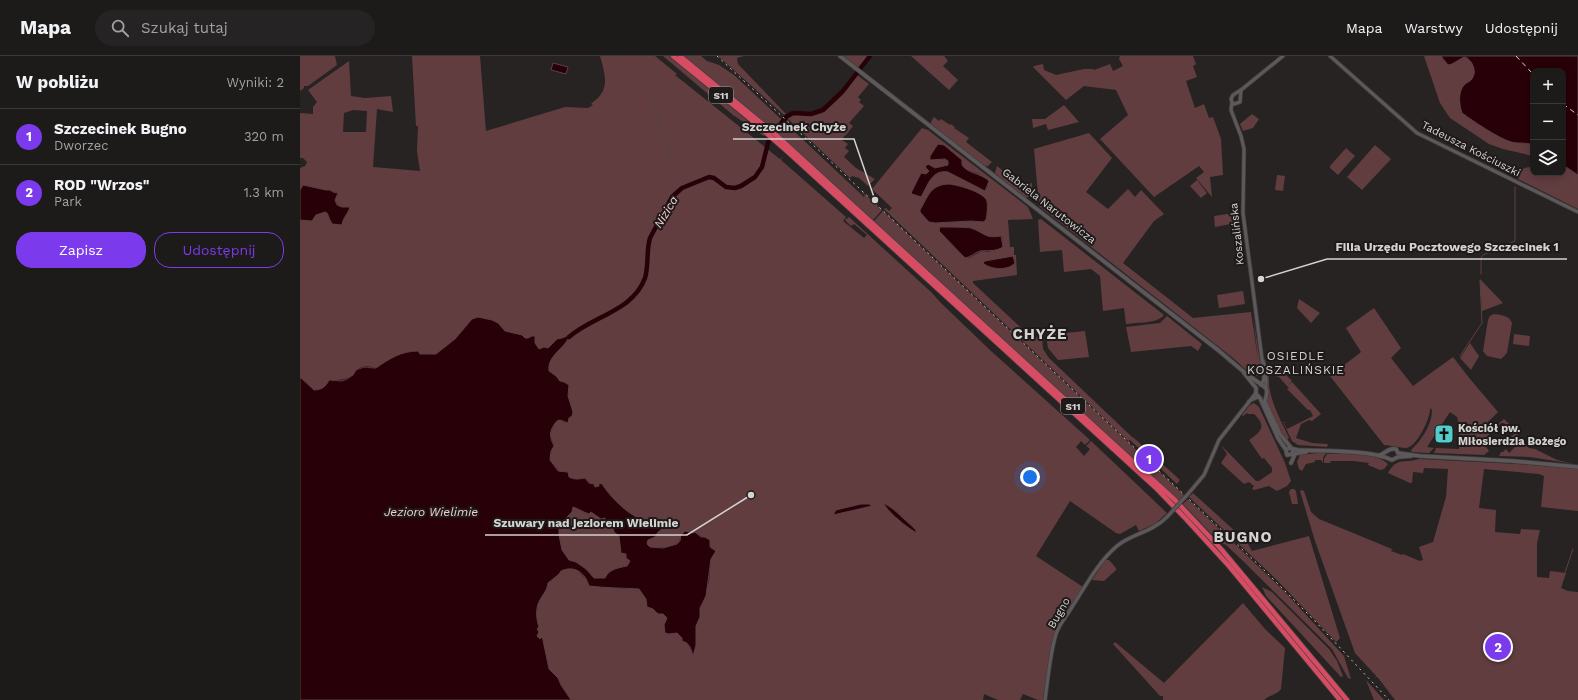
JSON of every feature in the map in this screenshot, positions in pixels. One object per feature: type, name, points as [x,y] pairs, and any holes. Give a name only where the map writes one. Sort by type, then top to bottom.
[{"type":"highway","name":"S11","points":[[673,56],[769,132]]},
{"type":"highway","name":"S11","points":[[680,56],[775,137],[1175,500],[1231,560],[1347,700]]},
{"type":"highway","name":"S11","points":[[775,137],[1171,503],[1229,566],[1340,700]]},
{"type":"main road","name":"Gabriela Narutowicza","points":[[840,56],[1213,345],[1261,385]]},
{"type":"main road","name":"Gabriela Narutowicza","points":[[1244,372],[1256,390]]},
{"type":"main road","points":[[1291,463],[1294,454],[1293,451],[1278,430],[1265,402],[1267,394],[1266,388],[1258,385],[1256,390],[1259,399],[1278,438],[1286,450],[1287,455],[1294,454],[1316,451]]},
{"type":"main road","points":[[1259,399],[1265,398]]},
{"type":"main road","points":[[1286,450],[1288,448],[1379,456],[1387,455]]},
{"type":"main road","points":[[1387,455],[1389,450],[1392,448],[1396,449],[1398,455]]},
{"type":"main road","points":[[1387,455],[1392,460],[1398,455],[1578,467]]},
{"type":"street","points":[[1238,95],[1240,102],[1233,103],[1231,97],[1238,95],[1241,90],[1283,56]]},
{"type":"street","name":"Tadeusza Kościuszki","points":[[1330,56],[1417,132],[1578,212]]},
{"type":"street","name":"Koszalińska","points":[[1233,103],[1231,109],[1244,149],[1242,213],[1264,377],[1261,385]]},
{"type":"street","name":"Koszalińska","points":[[1262,359],[1266,369],[1266,388]]},
{"type":"street","points":[[1257,381],[1264,377]]},
{"type":"street","points":[[1249,401],[1256,390]]},
{"type":"street","points":[[1249,401],[1259,399]]},
{"type":"street","name":"Bugno","points":[[1045,700],[1054,641],[1058,630],[1096,571],[1116,547],[1130,538],[1151,530],[1167,517],[1188,494],[1204,475],[1218,440],[1249,401]]},
{"type":"shaded area","points":[[300,56],[335,56],[337,65],[308,86],[304,86],[304,88],[300,91]]},
{"type":"shaded area","points":[[412,56],[480,56],[486,131],[565,107],[588,108],[593,105],[591,104],[598,98],[605,85],[605,75],[600,56],[655,56],[677,74],[675,75],[781,160],[846,217],[843,221],[864,238],[867,235],[854,224],[851,226],[845,220],[849,217],[931,292],[991,351],[1090,440],[1085,445],[1081,441],[1076,447],[1084,456],[1090,449],[1086,446],[1091,441],[1167,513],[1155,524],[1139,531],[1136,525],[1120,534],[1116,533],[1070,501],[1036,556],[1083,587],[1060,624],[1052,648],[1043,700],[1038,700],[1023,694],[1020,700],[998,700],[984,694],[983,700],[571,700],[558,678],[549,669],[543,640],[537,636],[536,619],[538,604],[548,583],[559,574],[560,571],[575,568],[584,577],[625,589],[639,589],[650,608],[655,612],[663,614],[667,618],[664,625],[673,634],[677,632],[689,646],[693,655],[696,645],[696,626],[700,617],[700,608],[709,582],[711,559],[715,550],[711,549],[710,542],[700,535],[688,532],[681,535],[680,540],[677,543],[669,547],[650,547],[647,544],[648,540],[655,537],[660,530],[655,519],[640,519],[625,510],[600,483],[599,486],[594,487],[585,478],[573,479],[569,477],[568,472],[559,471],[550,460],[554,445],[550,435],[555,422],[560,420],[566,423],[572,416],[573,412],[568,396],[569,385],[564,382],[560,382],[549,370],[548,356],[542,349],[538,349],[528,338],[524,338],[522,335],[505,331],[498,323],[492,320],[478,317],[472,320],[455,339],[436,354],[420,354],[418,351],[406,352],[376,368],[367,366],[361,367],[356,370],[354,375],[348,378],[329,380],[323,388],[314,390],[300,377],[300,220],[311,221],[316,215],[325,212],[327,213],[330,221],[339,206],[335,200],[338,194],[330,190],[305,185],[302,186],[300,190],[300,168],[305,166],[307,162],[303,158],[300,158],[300,113],[313,114],[313,107],[317,102],[308,90],[349,61],[351,96],[365,98],[391,96],[393,112],[377,109],[373,167],[420,171],[417,151],[418,126],[416,126]],"holes":[[[353,110],[367,111],[366,132],[343,132],[344,113]],[[884,503],[896,511],[917,532],[909,528],[898,519]]]},
{"type":"shaded area","points":[[663,56],[669,56],[765,135],[764,136],[733,115]]},
{"type":"shaded area","points":[[684,56],[701,56],[707,61],[719,65],[734,75],[864,197],[865,196],[859,189],[882,210],[873,220],[777,133]]},
{"type":"shaded area","points":[[718,56],[744,56],[737,58],[738,64],[786,114],[784,115]]},
{"type":"shaded area","points":[[843,56],[869,56],[859,68]]},
{"type":"shaded area","points":[[911,56],[944,56],[948,61],[943,66],[958,80],[949,90]]},
{"type":"shaded area","points":[[1120,56],[1193,56],[1196,64],[1193,66],[1197,77],[1186,81],[1195,108],[1204,104],[1209,118],[1213,117],[1221,139],[1223,175],[1210,177],[1212,197],[1196,178],[1204,172],[1199,166],[1154,197],[1100,139],[1128,115],[1116,90],[1084,86],[1066,100],[1033,67],[1043,64],[1044,70],[1056,75],[1084,69],[1094,70],[1110,64],[1113,71],[1123,66],[1119,59]]},
{"type":"shaded area","points":[[1424,56],[1441,56],[1444,61],[1452,64],[1463,56],[1487,56],[1530,133],[1530,155],[1489,144],[1450,118],[1440,103]]},
{"type":"shaded area","points":[[857,75],[869,84],[858,97],[861,100],[859,102],[864,106],[849,123],[853,126],[842,140],[848,144],[845,148],[849,151],[844,157],[856,168],[875,179],[868,186],[859,178],[852,176],[850,178],[787,118],[797,114],[814,115],[820,113],[844,93]]},
{"type":"shaded area","points":[[1064,105],[1079,122],[1048,130],[1046,124],[1033,128],[1032,119],[1045,119]]},
{"type":"shaded area","points":[[1252,114],[1259,119],[1253,128],[1243,131],[1240,124]]},
{"type":"shaded area","points":[[934,117],[939,121],[941,119],[955,127],[954,128],[969,138],[966,142],[992,162],[988,166],[985,166],[931,124]]},
{"type":"shaded area","points":[[922,128],[928,130],[1028,207],[1033,219],[1008,220],[1010,247],[1014,247],[1014,255],[1016,255],[1017,275],[973,281],[973,283],[1032,338],[1042,337],[1043,349],[1049,358],[1180,480],[1177,484],[1130,440],[1128,441],[884,209],[886,208],[889,211],[892,208],[872,189]],"holes":[[[942,144],[962,160],[962,165],[965,169],[979,174],[988,186],[985,191],[948,172],[937,172],[933,176],[921,173],[927,174],[929,171],[925,168],[929,165],[935,168],[948,165],[948,161],[945,159],[932,160],[935,147]],[[949,184],[964,187],[984,197],[977,222],[929,222],[920,212],[940,185]],[[940,227],[966,228],[991,237],[1002,236],[1003,247],[988,252],[982,251],[969,258],[965,258],[939,231]]]},
{"type":"shaded area","points":[[1089,133],[1112,158],[1086,192],[1108,209],[1128,189],[1135,197],[1141,190],[1164,214],[1154,221],[1123,263],[1193,318],[1251,312],[1258,360],[1253,376],[1233,358],[1039,206],[1034,149]]},
{"type":"shaded area","points":[[1375,145],[1391,159],[1362,190],[1347,177]]},
{"type":"shaded area","points":[[1346,148],[1355,156],[1338,175],[1330,168],[1330,166]]},
{"type":"shaded area","points":[[1566,154],[1578,156],[1578,209],[1516,178],[1522,170],[1530,167],[1530,176],[1566,176]]},
{"type":"shaded area","points":[[997,166],[1022,186],[1032,183],[1032,196],[1025,198],[995,173]]},
{"type":"shaded area","points":[[1277,175],[1285,176],[1283,191],[1275,190]]},
{"type":"shaded area","points":[[1197,180],[1207,193],[1201,198],[1190,186]]},
{"type":"shaded area","points":[[883,211],[1184,495],[1179,501],[874,221]]},
{"type":"shaded area","points":[[1240,212],[1240,219],[1236,223],[1215,227],[1214,216]]},
{"type":"shaded area","points":[[1041,219],[1164,315],[1157,320],[1126,324],[1124,308],[1103,311],[1100,276],[1091,269],[1064,272],[1062,250],[1040,252],[1038,220]]},
{"type":"shaded area","points":[[1480,279],[1503,303],[1482,311]]},
{"type":"shaded area","points":[[1243,291],[1245,304],[1219,308],[1217,295]]},
{"type":"shaded area","points":[[1299,299],[1320,313],[1311,323],[1297,308]]},
{"type":"shaded area","points":[[1374,308],[1401,348],[1391,358],[1413,386],[1453,357],[1498,412],[1485,425],[1490,431],[1504,419],[1512,427],[1510,430],[1504,423],[1501,423],[1482,441],[1489,451],[1484,455],[1434,453],[1436,448],[1459,449],[1460,428],[1457,417],[1450,412],[1427,447],[1434,448],[1429,453],[1412,452],[1411,450],[1428,427],[1432,416],[1432,410],[1430,408],[1426,424],[1415,443],[1406,448],[1384,445],[1330,376],[1361,352],[1346,328]]},
{"type":"shaded area","points":[[1494,314],[1509,318],[1512,323],[1507,353],[1501,359],[1487,356],[1483,351],[1488,320],[1490,316]]},
{"type":"shaded area","points":[[1253,315],[1262,375],[1254,376],[1258,360]]},
{"type":"shaded area","points":[[1167,316],[1202,344],[1198,351],[1191,346],[1131,352],[1126,327],[1160,323]]},
{"type":"shaded area","points":[[1085,331],[1089,357],[1058,360],[1048,348],[1046,335]]},
{"type":"shaded area","points":[[1514,334],[1530,336],[1529,346],[1513,344]]},
{"type":"shaded area","points":[[1470,343],[1479,356],[1471,370],[1460,358]]},
{"type":"shaded area","points":[[1278,367],[1292,381],[1287,386],[1273,371]]},
{"type":"shaded area","points":[[1267,376],[1269,377],[1270,393],[1278,416],[1289,438],[1287,440],[1280,430],[1267,403],[1269,393]]},
{"type":"shaded area","points":[[1292,382],[1321,414],[1312,421],[1309,420],[1301,424],[1296,438],[1312,443],[1328,444],[1327,447],[1298,445],[1292,441],[1283,422],[1286,422],[1284,423],[1287,429],[1313,416],[1310,410],[1308,410],[1287,389],[1289,388],[1287,386]]},
{"type":"shaded area","points":[[1254,403],[1259,407],[1285,463],[1291,481],[1287,486],[1277,491],[1269,486],[1254,490],[1252,489],[1254,486],[1249,482],[1244,484],[1221,463],[1227,454],[1221,445],[1256,481],[1259,481],[1272,472],[1272,468],[1264,458],[1262,459],[1249,440],[1257,434],[1261,428],[1258,418],[1254,414],[1247,413],[1243,416],[1242,415],[1250,405]]},
{"type":"shaded area","points":[[1516,432],[1523,443],[1529,448],[1535,449],[1557,460],[1574,464],[1530,457],[1499,456],[1501,452],[1506,449],[1509,453],[1515,447],[1516,444],[1511,437]]},
{"type":"shaded area","points":[[1326,453],[1323,458],[1323,463],[1321,460],[1315,460],[1315,462],[1306,464],[1302,471],[1299,469],[1297,462],[1300,455]]},
{"type":"shaded area","points":[[1327,454],[1350,454],[1376,457],[1388,464],[1384,469],[1380,470],[1368,465],[1369,463],[1354,461],[1330,461],[1331,463],[1324,463],[1324,459]]},
{"type":"shaded area","points":[[1419,459],[1578,469],[1578,511],[1541,507],[1544,476],[1539,474],[1484,469],[1479,508],[1496,510],[1495,532],[1520,534],[1521,529],[1540,530],[1537,543],[1537,577],[1549,578],[1550,571],[1566,573],[1561,588],[1568,591],[1578,592],[1578,700],[1395,700],[1379,679],[1355,653],[1315,541],[1300,491],[1304,491],[1311,512],[1319,519],[1392,549],[1391,551],[1420,561],[1423,560],[1419,547],[1433,542],[1446,497],[1448,469],[1424,468],[1423,473],[1413,472],[1412,483],[1388,473],[1398,462]]},
{"type":"shaded area","points":[[1291,489],[1296,491],[1298,504],[1292,504],[1289,492]]},
{"type":"shaded area","points":[[1193,493],[1247,542],[1252,551],[1309,536],[1340,638],[1336,642],[1277,580],[1189,497]]},
{"type":"shaded area","points":[[1188,499],[1284,591],[1344,656],[1351,679],[1348,678],[1332,649],[1242,560],[1226,545],[1218,541],[1183,504]]},
{"type":"shaded area","points":[[572,507],[578,508],[583,512],[594,513],[601,519],[605,518],[612,525],[619,536],[622,554],[626,554],[630,561],[627,566],[614,570],[605,578],[594,578],[586,569],[576,562],[569,560],[562,550],[559,529],[563,521],[571,513]]},
{"type":"shaded area","points":[[1105,560],[1109,560],[1116,570],[1104,581],[1092,580]]},
{"type":"shaded area","points":[[1262,587],[1272,592],[1329,649],[1337,661],[1343,676],[1341,677],[1266,596]]},
{"type":"shaded area","points":[[1243,603],[1265,629],[1285,648],[1281,689],[1264,700],[1163,700],[1163,696],[1160,696],[1113,644],[1115,642],[1164,683]]},
{"type":"shaded area","points":[[1366,680],[1384,700],[1374,700]]},
{"type":"water","points":[[1441,56],[1578,56],[1578,175],[1566,167],[1566,68],[1530,68],[1530,144],[1514,143],[1499,137],[1462,113],[1460,106],[1460,95],[1464,85],[1471,80],[1474,74],[1474,68],[1471,62],[1464,57],[1448,65]]},
{"type":"water","points":[[553,63],[568,67],[566,74],[551,70]]},
{"type":"water","points":[[938,144],[944,145],[962,160],[962,165],[965,168],[986,178],[989,181],[985,191],[948,172],[943,172],[934,175],[921,197],[911,193],[921,173],[926,174],[929,171],[925,167],[928,164],[935,168],[948,165],[948,161],[945,159],[930,160],[930,156]]},
{"type":"water","points":[[949,184],[976,192],[985,198],[987,201],[986,220],[983,222],[929,222],[920,210],[928,195],[934,189],[938,186]]},
{"type":"water","points":[[303,185],[338,193],[335,200],[337,205],[342,207],[350,207],[342,225],[332,224],[327,213],[325,212],[316,215],[312,221],[300,220],[300,190]]},
{"type":"water","points":[[940,227],[971,228],[988,236],[1001,236],[1003,247],[995,250],[980,251],[965,258],[939,231]]},
{"type":"water","points":[[1013,256],[1015,263],[1012,266],[1004,268],[999,269],[990,267],[983,263],[985,261]]},
{"type":"water","name":"Jezioro Wielimie","points":[[478,317],[492,320],[498,323],[505,331],[522,335],[525,338],[535,336],[535,343],[539,349],[544,347],[548,348],[557,339],[567,336],[569,337],[553,357],[549,366],[549,371],[560,381],[569,385],[568,396],[573,412],[568,423],[560,420],[557,421],[551,430],[551,439],[554,446],[551,451],[550,460],[558,471],[568,472],[569,477],[573,479],[585,478],[589,483],[594,484],[595,487],[599,486],[599,483],[602,484],[618,503],[633,515],[641,519],[655,519],[662,524],[662,529],[655,537],[648,540],[647,544],[650,547],[663,548],[677,544],[680,541],[681,535],[685,531],[695,532],[701,537],[705,537],[710,540],[710,547],[716,551],[711,559],[706,596],[700,608],[700,617],[696,626],[696,645],[693,656],[691,649],[685,642],[682,641],[682,638],[677,633],[665,633],[664,625],[667,618],[663,614],[658,614],[653,609],[647,607],[646,599],[639,589],[589,586],[585,577],[578,571],[575,569],[566,569],[561,571],[548,583],[546,590],[539,601],[537,620],[539,627],[537,629],[539,632],[537,636],[540,639],[542,637],[549,669],[558,678],[571,700],[300,700],[300,377],[314,390],[317,390],[325,386],[329,380],[343,381],[353,375],[356,370],[364,367],[376,368],[406,352],[418,351],[420,354],[436,354],[455,339],[472,319]],"holes":[[[573,507],[589,514],[591,512],[601,519],[605,518],[606,521],[612,525],[614,532],[619,536],[621,553],[626,554],[626,558],[630,561],[627,566],[611,571],[605,578],[594,578],[586,569],[576,562],[569,560],[562,550],[559,529],[563,521],[572,512]]]},
{"type":"water","points":[[884,503],[915,529],[917,533],[893,515]]},
{"type":"water","points":[[861,504],[869,504],[872,506],[833,515],[836,510]]},
{"type":"waterway","points":[[612,56],[616,82]]},
{"type":"waterway","name":"Nizica","points":[[569,337],[622,306],[639,289],[645,278],[650,238],[672,197],[682,188],[709,177],[714,178],[726,187],[735,188],[755,177],[762,167],[769,139],[786,117],[793,113],[811,114],[823,110],[843,91],[870,56]]},
{"type":"waterway","points":[[617,88],[612,96],[617,119],[658,209],[663,214]]},
{"type":"waterway","points":[[652,94],[672,156]]},
{"type":"waterway","points":[[650,95],[681,189]]},
{"type":"waterway","points":[[933,119],[988,161]]},
{"type":"waterway","points":[[670,157],[700,144]]},
{"type":"waterway","points":[[763,163],[771,167],[782,158]]},
{"type":"waterway","points":[[1518,178],[1522,170],[1530,169]]},
{"type":"waterway","points":[[1000,170],[1031,193]]},
{"type":"waterway","points":[[743,185],[827,238]]},
{"type":"waterway","points":[[1481,274],[1481,258],[1483,255],[1515,241],[1515,187]]},
{"type":"waterway","points":[[1039,199],[1068,225]]},
{"type":"waterway","points":[[1095,247],[1128,206],[1146,200]]},
{"type":"waterway","points":[[1070,227],[1084,238]]},
{"type":"waterway","points":[[1087,241],[1142,284]]},
{"type":"waterway","points":[[1460,356],[1482,323],[1480,280]]},
{"type":"waterway","points":[[1146,287],[1189,320],[1243,314]]},
{"type":"waterway","points":[[1455,365],[1449,378],[1470,404],[1477,426],[1480,446],[1476,453]]},
{"type":"waterway","points":[[1456,470],[1433,550],[1432,559],[1435,579],[1441,600],[1453,628],[1460,630],[1505,627],[1508,629],[1508,655],[1504,700]]},
{"type":"waterway","points":[[1506,627],[1549,619],[1573,549]]},
{"type":"waterway","points":[[1376,677],[1387,664],[1423,641],[1443,631],[1454,629]]},
{"type":"ferry route","points":[[1516,56],[1530,71]]},
{"type":"ferry route","points":[[1566,106],[1578,115]]},
{"type":"railway","points":[[717,56],[1262,568],[1313,619],[1389,700]]},
{"type":"place","name":"Szczecinek Chyże","points":[[875,200]]},
{"type":"place","name":"Filia Urzędu Pocztowego Szczecinek 1","points":[[1261,279]]},
{"type":"place","name":"Kościół pw. Miłosierdzia Bożego","points":[[1444,434]]},
{"type":"place","name":"Szczecinek Bugno","points":[[1149,459]]},
{"type":"place","name":"Szuwary nad jeziorem Wielimie","points":[[751,495]]},
{"type":"place","name":"ROD \"Wrzos\"","points":[[1498,647]]},
{"type":"district","name":"CHYŻE","points":[[1040,334]]},
{"type":"district","name":"OSIEDLE KOSZALIŃSKIE","points":[[1296,363]]},
{"type":"district","name":"BUGNO","points":[[1243,537]]}]
